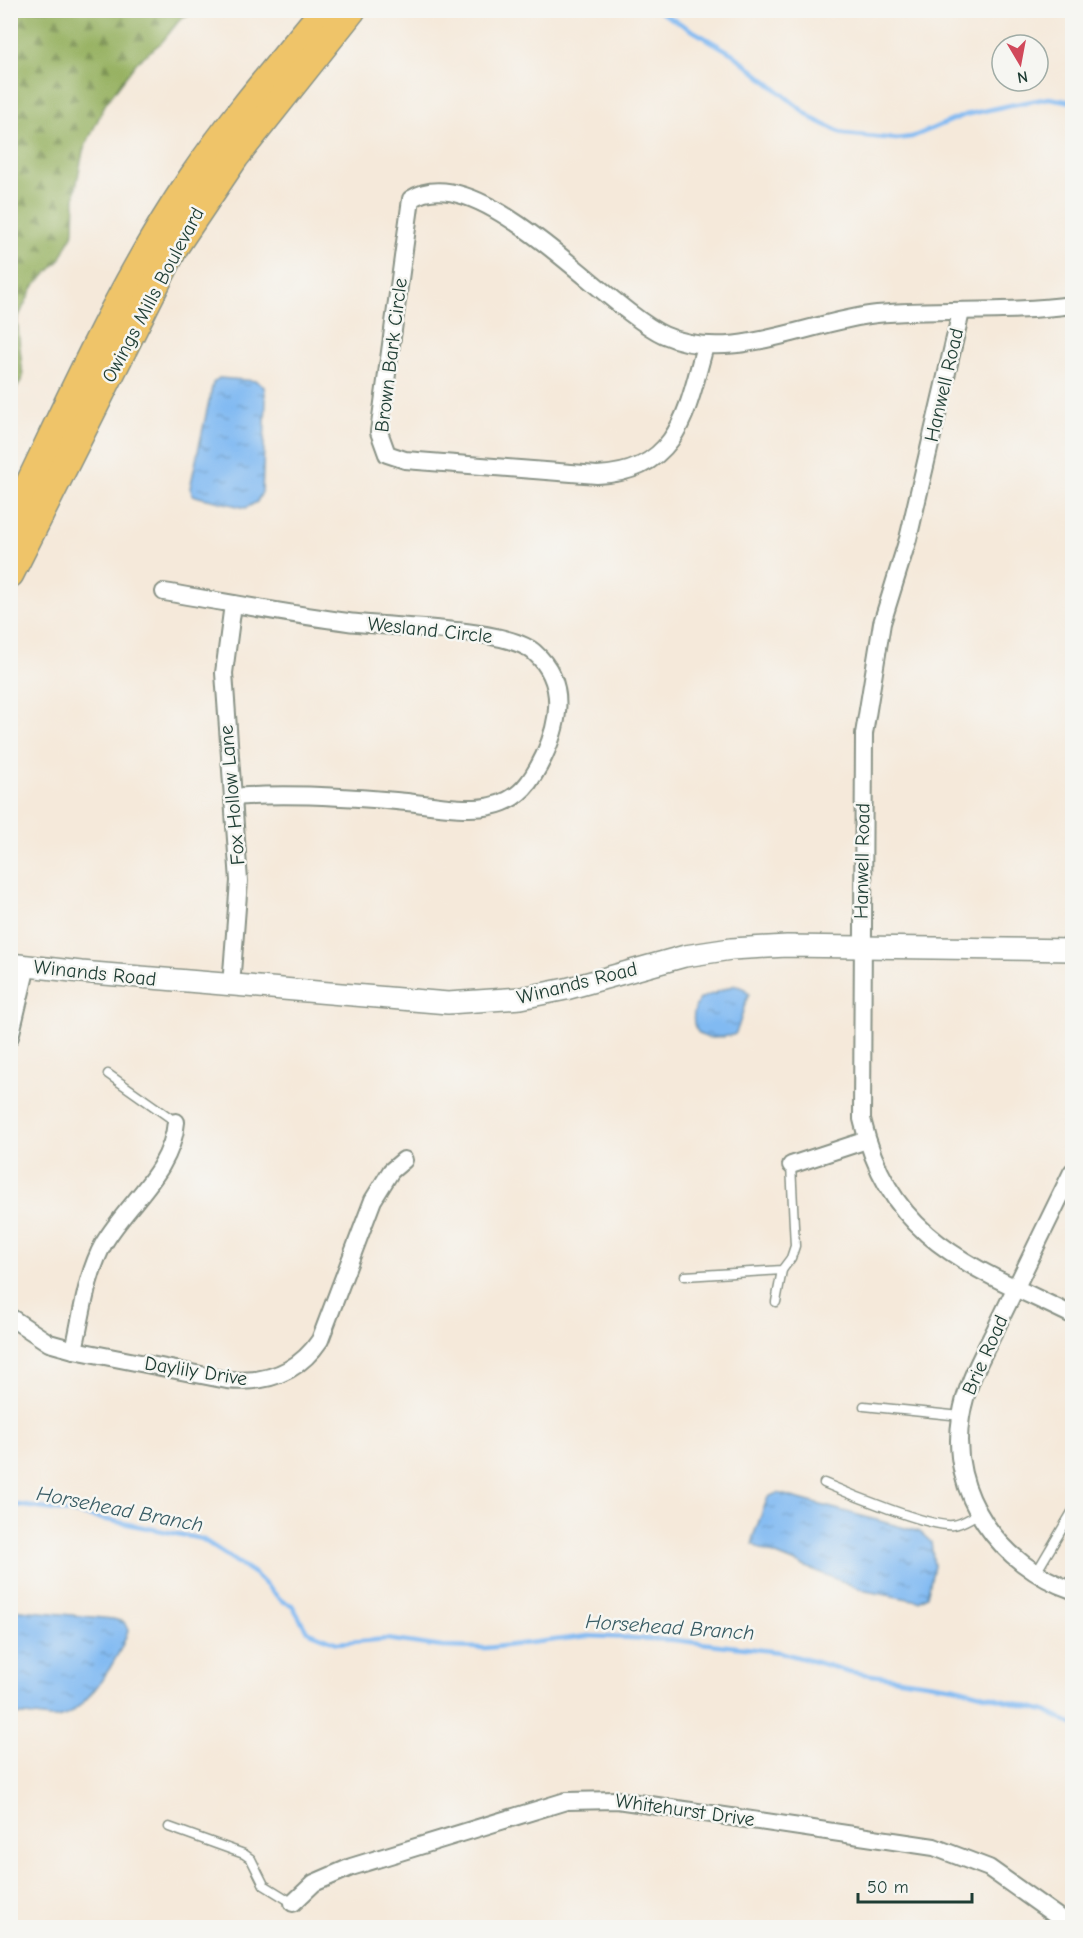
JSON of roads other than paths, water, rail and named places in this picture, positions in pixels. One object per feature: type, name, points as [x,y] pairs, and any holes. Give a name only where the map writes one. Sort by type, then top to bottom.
[{"type":"main road","name":"Owings Mills Boulevard","points":[[10,524],[118,305],[162,225],[221,138],[324,10]]},
{"type":"main road","name":"Owings Mills Boulevard","points":[[10,574],[131,329],[175,246],[235,157],[352,10]]},
{"type":"street","name":"Brown Bark Circle","points":[[705,345],[678,432],[655,457],[617,474],[405,460],[387,454],[382,444],[379,432],[411,200],[423,192],[456,195],[500,212],[524,226],[642,323],[682,342],[705,345],[761,338],[876,314],[961,312],[1072,305]]},
{"type":"street","name":"Hanwell Road","points":[[961,312],[908,538],[882,623],[864,734],[860,1092],[867,1140],[887,1189],[903,1212],[947,1251],[1072,1315]]},
{"type":"street","name":"Wesland Circle","points":[[164,592],[348,622],[488,635],[514,640],[534,652],[544,664],[559,699],[558,722],[534,777],[519,794],[502,804],[473,807],[312,794],[233,797]]},
{"type":"street","name":"Fox Hollow Lane","points":[[231,986],[239,881],[224,674],[233,603]]},
{"type":"street","name":"Winands Road","points":[[19,965],[231,986],[448,1003],[483,1002],[566,989],[685,956],[731,949],[787,946],[861,949],[1072,950]]},
{"type":"street","points":[[10,1037],[19,965]]},
{"type":"street","points":[[74,1350],[90,1279],[103,1245],[164,1165],[175,1139],[176,1122]]},
{"type":"street","points":[[790,1165],[867,1140]]},
{"type":"street","name":"Daylily Drive","points":[[10,1317],[49,1343],[74,1350],[244,1382],[278,1376],[295,1367],[312,1353],[320,1340],[373,1200],[391,1171],[404,1160]]},
{"type":"street","name":"Brie Road","points":[[1072,1173],[968,1386],[958,1440],[961,1466],[978,1514],[991,1533],[1008,1553],[1036,1573],[1072,1590]]},
{"type":"street","name":"Whitehurst Drive","points":[[293,1903],[314,1883],[351,1867],[566,1801],[616,1800],[934,1847],[989,1868],[1072,1927]]},
{"type":"lane","points":[[108,1074],[176,1122]]},
{"type":"lane","points":[[776,1302],[782,1270],[791,1258],[795,1246],[790,1165]]},
{"type":"lane","points":[[686,1276],[782,1270]]},
{"type":"lane","points":[[864,1406],[961,1416]]},
{"type":"lane","points":[[824,1483],[852,1496],[943,1525],[959,1524],[978,1514]]},
{"type":"lane","points":[[1036,1573],[1072,1512]]},
{"type":"lane","points":[[169,1827],[244,1854],[251,1859],[264,1885],[293,1903]]},
{"type":"water","points":[[219,378],[256,381],[264,387],[266,400],[262,492],[257,502],[246,508],[193,495],[190,488],[213,383]]},
{"type":"water","points":[[735,985],[745,989],[749,994],[735,1034],[712,1038],[699,1033],[695,1028],[694,1014],[699,999]]},
{"type":"water","points":[[777,1493],[920,1532],[931,1542],[934,1566],[927,1596],[919,1601],[866,1591],[753,1544],[753,1537],[768,1497]]},
{"type":"water","points":[[10,1609],[124,1622],[128,1630],[124,1641],[101,1682],[79,1706],[68,1714],[57,1718],[11,1715]]},
{"type":"waterway","points":[[657,10],[733,54],[813,119],[844,134],[896,139],[912,137],[965,115],[1049,98],[1072,102]]},
{"type":"waterway","name":"Horsehead Branch","points":[[10,1504],[63,1511],[202,1539],[255,1574],[282,1601],[292,1605],[307,1631],[337,1643],[387,1639],[442,1647],[486,1648],[588,1636],[674,1640],[780,1652],[851,1672],[955,1687],[1045,1711],[1072,1724]]}]
